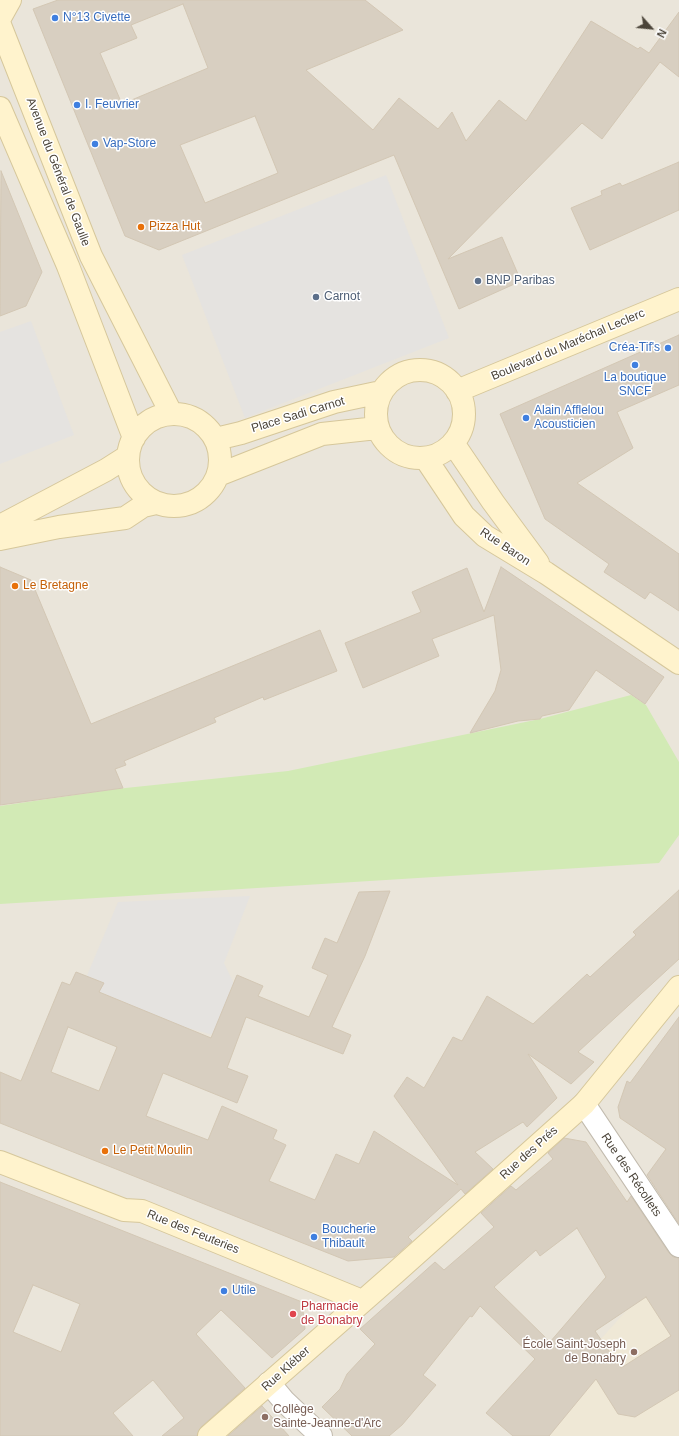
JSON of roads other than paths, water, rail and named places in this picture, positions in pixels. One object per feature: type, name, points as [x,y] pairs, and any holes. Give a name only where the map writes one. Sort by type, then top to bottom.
[{"type":"main road","points":[[0,18],[10,0]]},
{"type":"main road","name":"Avenue du Général de Gaulle","points":[[0,25],[91,256],[171,413]]},
{"type":"main road","name":"Avenue du Général de Gaulle","points":[[0,108],[68,266],[88,319],[131,447]]},
{"type":"main road","name":"Boulevard du Maréchal Leclerc","points":[[457,391],[679,299]]},
{"type":"main road","points":[[417,370],[431,371],[445,377],[457,391],[463,404],[464,418],[461,431],[453,443],[441,453],[426,459],[408,457],[392,450],[384,441],[377,428],[375,416],[377,403],[381,392],[390,380],[403,373],[417,370]]},
{"type":"main road","name":"Place Sadi Carnot","points":[[216,439],[241,433],[334,402],[381,392]]},
{"type":"main road","points":[[0,539],[24,524],[51,498],[106,470],[131,447],[143,426],[156,417],[171,413],[184,414],[197,419],[208,428],[216,439],[220,450],[221,463],[218,475],[211,488],[200,499],[186,505],[170,506],[156,502],[144,495],[134,484],[129,470],[131,447]]},
{"type":"main road","points":[[218,475],[322,434],[377,428]]},
{"type":"main road","name":"Rue Baron","points":[[453,443],[493,502],[546,574]]},
{"type":"main road","name":"Rue Baron","points":[[426,459],[464,516],[485,536],[546,574],[679,663]]},
{"type":"main road","points":[[0,526],[24,524],[59,527],[125,518],[143,506],[156,502]]},
{"type":"main road","name":"Rue des Prés","points":[[362,1301],[584,1104],[679,987]]},
{"type":"main road","name":"Rue des Feuteries","points":[[0,1162],[124,1210],[142,1211],[362,1301]]},
{"type":"main road","name":"Rue Kléber","points":[[208,1436],[362,1301]]},
{"type":"street","name":"Rue des Récollets","points":[[584,1104],[679,1246]]},
{"type":"street","points":[[269,1383],[321,1436]]},
{"type":"place","name":"N°13 Civette","points":[[55,18]]},
{"type":"place","name":"I. Feuvrier","points":[[77,105]]},
{"type":"place","name":"Vap-Store","points":[[95,144]]},
{"type":"place","name":"Pizza Hut","points":[[141,227]]},
{"type":"place","name":"BNP Paribas","points":[[478,281]]},
{"type":"place","name":"Carnot","points":[[316,297]]},
{"type":"place","name":"Créa-Tif's","points":[[668,348]]},
{"type":"place","name":"La boutique SNCF","points":[[635,365]]},
{"type":"place","name":"Alain Afflelou Acousticien","points":[[526,418]]},
{"type":"place","name":"Le Bretagne","points":[[15,586]]},
{"type":"place","name":"Le Petit Moulin","points":[[105,1151]]},
{"type":"place","name":"Boucherie Thibault","points":[[314,1237]]},
{"type":"place","name":"Utile","points":[[224,1291]]},
{"type":"place","name":"Pharmacie de Bonabry","points":[[293,1314]]},
{"type":"place","name":"École Saint-Joseph de Bonabry","points":[[634,1352]]},
{"type":"place","name":"Collège Sainte-Jeanne-d'Arc","points":[[265,1417]]}]
